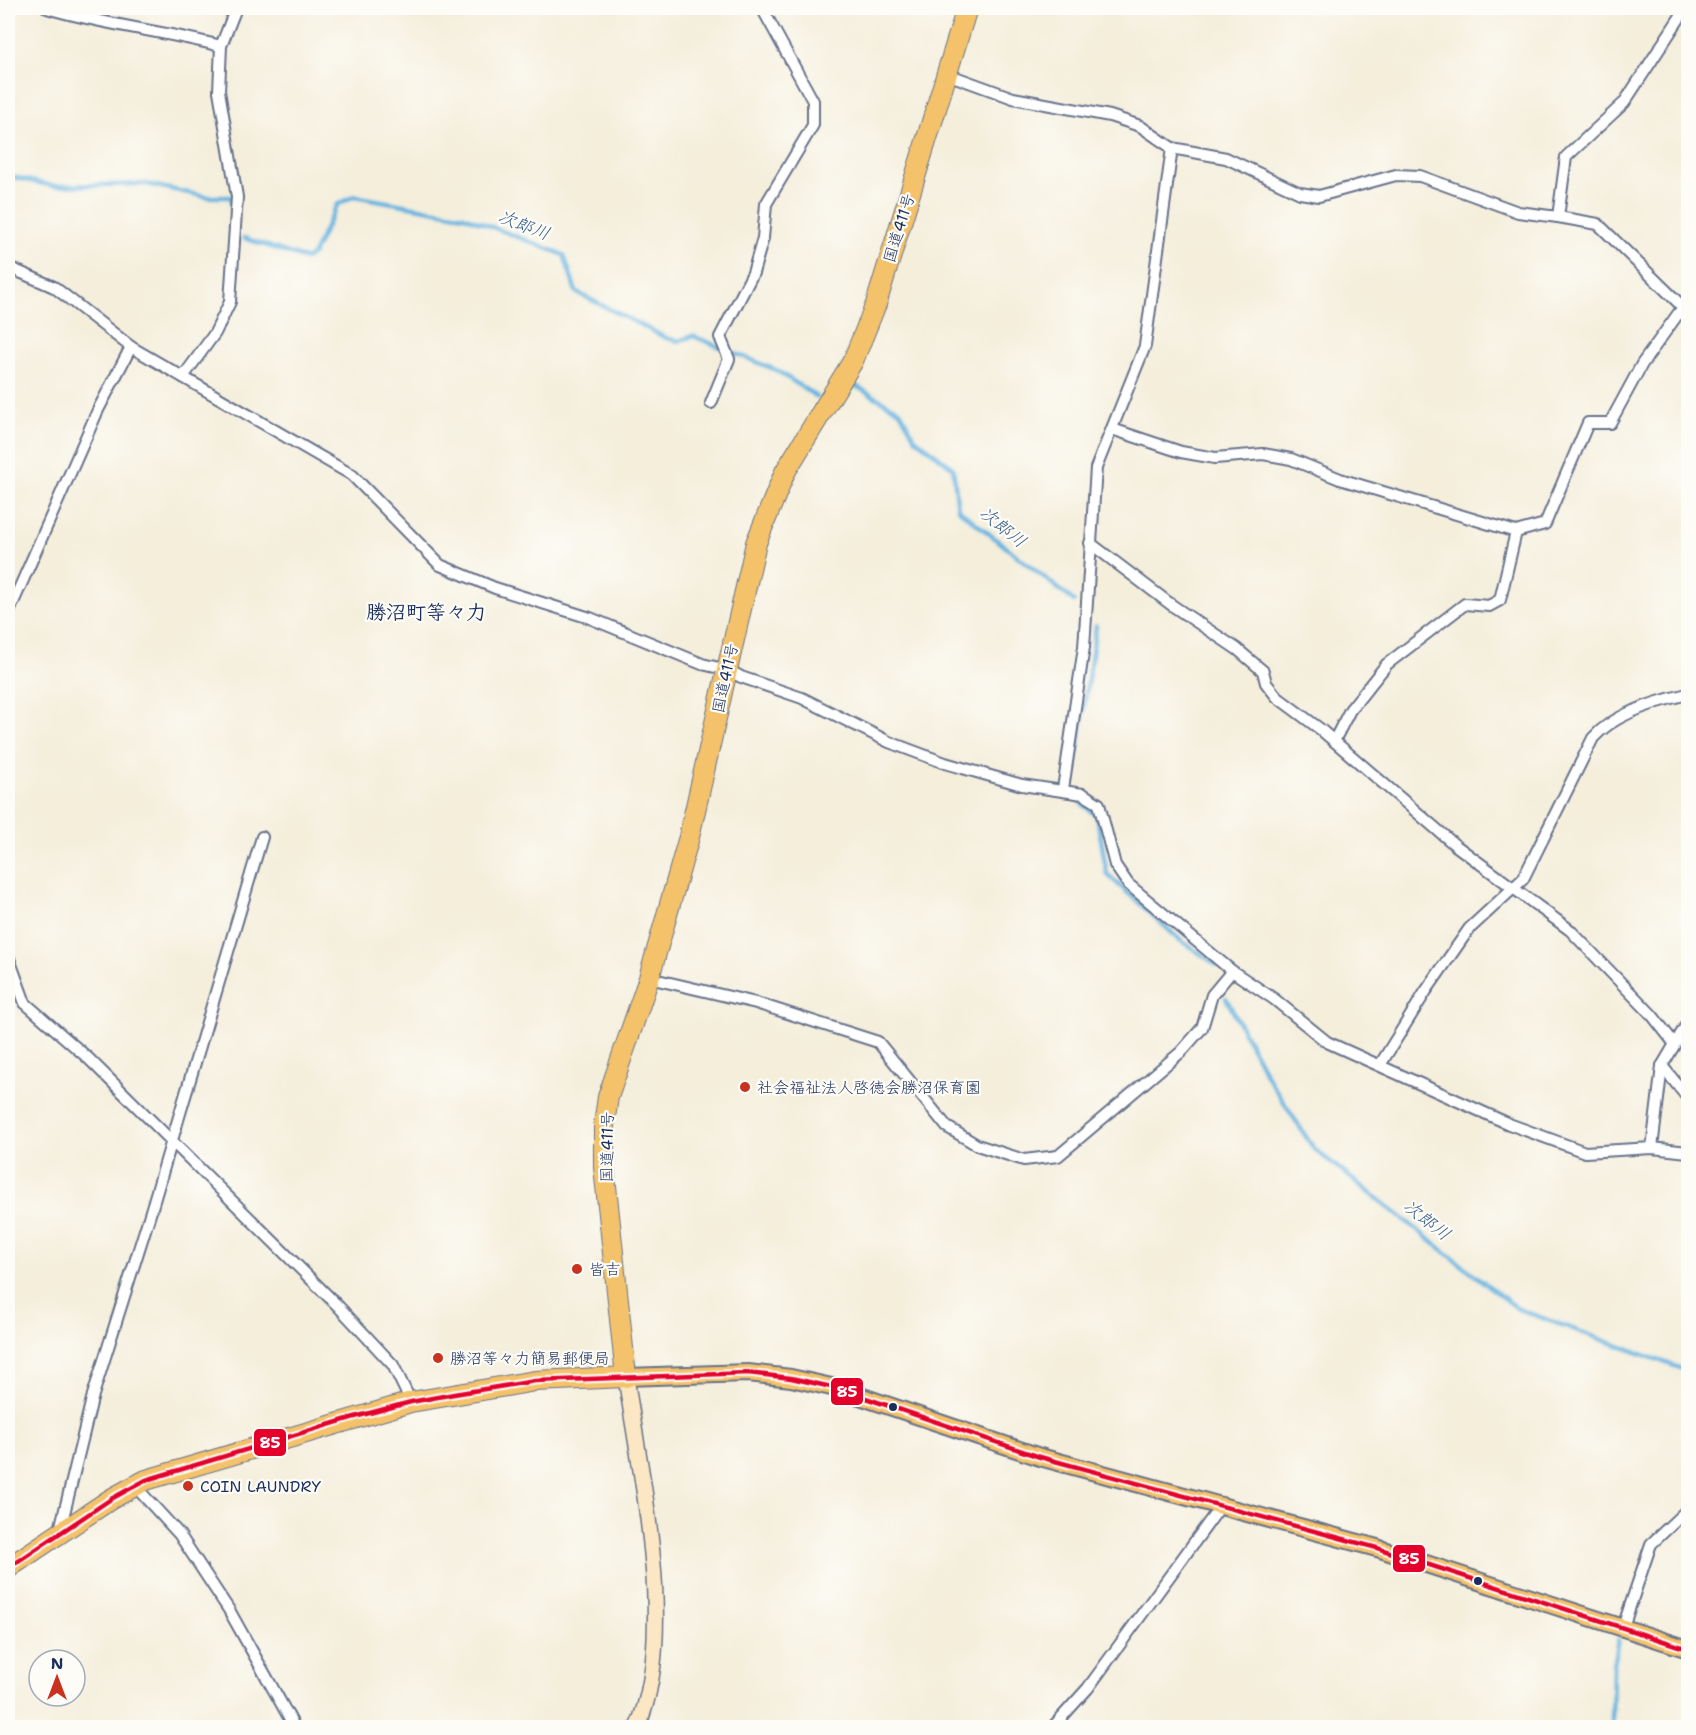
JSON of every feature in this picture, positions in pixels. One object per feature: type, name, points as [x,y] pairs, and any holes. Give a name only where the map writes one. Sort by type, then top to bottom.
[{"type":"highway","name":"国道411号","points":[[626,1377],[604,1167],[604,1125],[616,1068],[648,978],[689,837],[754,553],[764,520],[785,472],[853,361],[862,340],[876,304],[967,8]]},
{"type":"highway","points":[[8,1568],[134,1485],[411,1401],[535,1381],[626,1377]]},
{"type":"main road","points":[[626,1377],[718,1372],[791,1378],[836,1388],[913,1412],[1040,1457],[1377,1548],[1689,1649]]},
{"type":"street","points":[[47,8],[136,30],[172,33],[221,46]]},
{"type":"street","points":[[183,377],[215,333],[230,302],[237,197],[219,92],[221,46],[236,8]]},
{"type":"street","points":[[711,403],[729,359],[720,337],[753,273],[763,238],[766,204],[813,125],[813,101],[762,8]]},
{"type":"street","points":[[1558,217],[1566,157],[1624,103],[1686,8]]},
{"type":"street","points":[[947,74],[1013,98],[1110,116],[1140,126],[1172,148],[1226,158],[1300,193],[1319,196],[1396,175],[1420,176],[1518,212],[1598,224],[1686,310],[1642,364],[1610,423],[1588,423],[1545,524],[1516,532],[1340,479],[1292,459],[1263,454],[1215,458],[1181,452],[1112,429]]},
{"type":"street","points":[[1063,789],[1084,646],[1095,468],[1145,346],[1172,148]]},
{"type":"street","points":[[8,267],[54,287],[131,347],[352,475],[440,565],[495,588],[590,618],[702,664],[728,670],[741,677],[802,698],[889,742],[945,763],[1022,785],[1063,789],[1083,794],[1100,804],[1115,865],[1128,884],[1232,971],[1274,999],[1327,1042],[1358,1058],[1380,1065],[1509,1124],[1585,1152],[1652,1148],[1689,1152]]},
{"type":"street","points":[[8,614],[98,410],[131,347]]},
{"type":"street","points":[[1334,741],[1350,710],[1387,664],[1465,604],[1489,606],[1500,600],[1516,532]]},
{"type":"street","points":[[1090,543],[1173,606],[1237,649],[1263,671],[1266,683],[1276,697],[1334,741],[1455,845],[1570,930],[1652,1015],[1674,1043]]},
{"type":"street","points":[[1380,1065],[1426,991],[1469,929],[1522,879],[1593,738],[1602,728],[1617,719],[1689,694]]},
{"type":"street","points":[[58,1534],[93,1395],[262,837]]},
{"type":"street","points":[[8,956],[25,1004],[88,1058],[172,1139],[393,1365],[411,1401]]},
{"type":"street","points":[[648,978],[756,1003],[878,1042],[947,1127],[976,1145],[1024,1160],[1058,1156],[1181,1052],[1202,1028],[1212,994],[1232,971]]},
{"type":"street","points":[[1652,1148],[1662,1066],[1674,1043],[1689,1022]]},
{"type":"street","points":[[1662,1066],[1689,1098]]},
{"type":"street","points":[[626,1377],[649,1535],[656,1623],[650,1684],[637,1728]]},
{"type":"street","points":[[134,1485],[179,1534],[229,1610],[295,1728]]},
{"type":"street","points":[[1052,1728],[1088,1688],[1220,1507]]},
{"type":"street","points":[[1623,1628],[1651,1544],[1689,1509]]},
{"type":"waterway","name":"次郎川","points":[[8,176],[53,186],[147,184],[207,197],[231,197],[232,209]]},
{"type":"waterway","name":"次郎川","points":[[244,238],[306,259],[313,254],[337,205],[354,196],[464,216],[564,255],[576,292],[666,338],[678,341],[693,336],[776,370],[817,397]]},
{"type":"waterway","name":"次郎川","points":[[838,406],[854,385],[900,411],[915,438],[953,468],[958,509],[1074,601]]},
{"type":"waterway","name":"次郎川","points":[[1073,780],[1096,626]]},
{"type":"waterway","name":"次郎川","points":[[1080,802],[1097,816],[1107,874],[1180,940],[1217,965]]},
{"type":"waterway","name":"次郎川","points":[[1226,998],[1268,1078],[1314,1149],[1518,1309],[1688,1371]]},
{"type":"waterway","name":"次郎川","points":[[1612,1728],[1613,1664],[1618,1640]]},
{"type":"transit line","name":"85","points":[[8,1568],[111,1499],[146,1480],[411,1402],[535,1381],[748,1373],[791,1378],[836,1388],[1040,1457],[1377,1548],[1688,1649]]},
{"type":"place","name":"社会福祉法人啓徳会勝沼保育園","points":[[745,1087]]},
{"type":"place","name":"皆吉","points":[[577,1269]]},
{"type":"place","name":"勝沼等々力簡易郵便局","points":[[438,1358]]},
{"type":"place","name":"COIN LAUNDRY","points":[[188,1486]]},
{"type":"district","name":"勝沼町等々力","points":[[426,612]]}]
